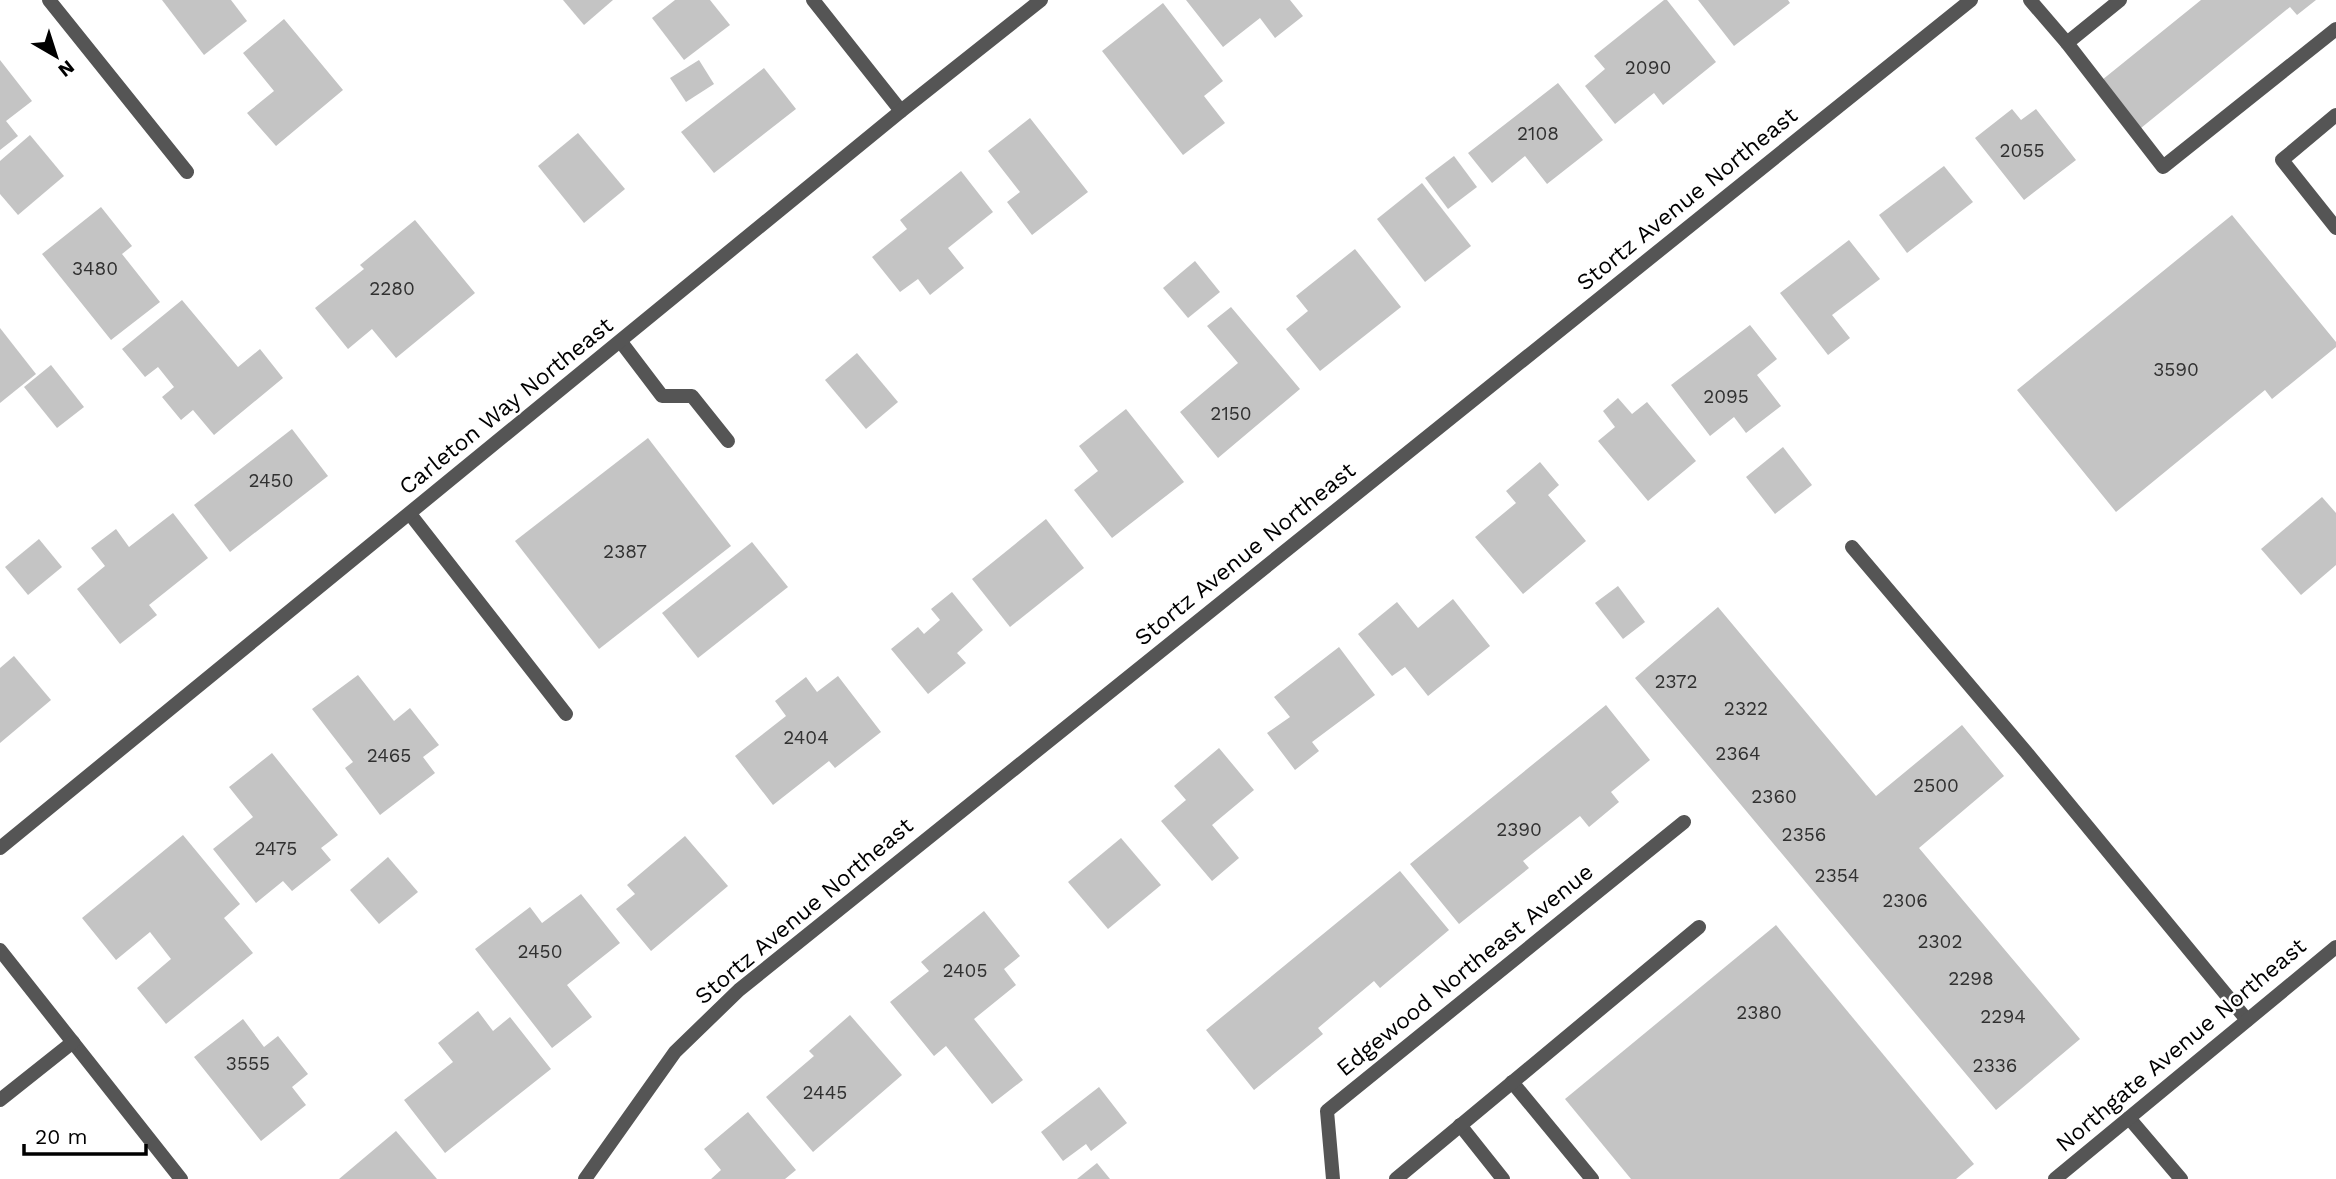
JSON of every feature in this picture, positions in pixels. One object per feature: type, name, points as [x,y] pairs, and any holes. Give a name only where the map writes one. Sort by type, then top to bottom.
[{"type":"street","points":[[49,0],[187,172]]},
{"type":"street","points":[[813,0],[901,111]]},
{"type":"street","name":"Carleton Way Northeast","points":[[0,848],[901,111],[1041,0]]},
{"type":"street","name":"Stortz Avenue Northeast","points":[[585,1179],[675,1052],[739,990],[1971,0]]},
{"type":"street","points":[[2030,0],[2067,43],[2163,167],[2336,29]]},
{"type":"street","points":[[2067,43],[2120,0]]},
{"type":"street","points":[[2336,116],[2281,160],[2336,228]]},
{"type":"street","points":[[621,342],[662,396],[692,396],[728,442]]},
{"type":"street","points":[[410,514],[566,714]]},
{"type":"street","points":[[1853,547],[2247,1020]]},
{"type":"street","name":"Edgewood Northeast Avenue","points":[[1333,1179],[1327,1111],[1684,822]]},
{"type":"street","points":[[1396,1179],[1699,927]]},
{"type":"street","name":"Northgate Avenue Northeast","points":[[2055,1179],[2336,947]]},
{"type":"street","points":[[0,950],[181,1179]]},
{"type":"street","points":[[0,1100],[73,1042]]},
{"type":"street","points":[[1512,1082],[1592,1179]]},
{"type":"street","points":[[2129,1118],[2181,1179]]},
{"type":"street","points":[[1460,1125],[1503,1179]]},
{"type":"building","points":[[162,0],[231,0],[247,21],[204,55]]},
{"type":"building","points":[[563,0],[613,0],[584,25]]},
{"type":"building","points":[[675,0],[710,0],[730,25],[684,60],[652,18]]},
{"type":"building","points":[[1186,0],[1290,0],[1303,16],[1275,38],[1260,18],[1223,47]]},
{"type":"building","points":[[1667,0],[1716,62],[1663,105],[1654,93],[1615,124],[1585,86],[1605,69],[1594,56]]},
{"type":"building","points":[[1698,0],[1788,0],[1790,3],[1734,46]]},
{"type":"building","points":[[2201,0],[2316,0],[2297,15],[2290,7],[2141,128],[2102,80]]},
{"type":"building","points":[[1163,3],[1223,81],[1204,96],[1225,123],[1183,155],[1102,51]]},
{"type":"building","points":[[284,19],[343,90],[276,146],[247,113],[274,91],[243,53]]},
{"type":"building","points":[[0,60],[32,101],[6,121],[18,136],[0,150]]},
{"type":"building","points":[[699,60],[714,84],[686,102],[670,78]]},
{"type":"building","points":[[764,68],[796,109],[714,173],[681,132]]},
{"type":"building","points":[[1558,83],[1603,140],[1547,184],[1525,156],[1492,183],[1468,153]]},
{"type":"building","points":[[2012,109],[2021,120],[2036,109],[2076,160],[2024,200],[1975,138]]},
{"type":"building","points":[[1030,118],[1088,192],[1032,235],[1007,202],[1020,192],[988,151]]},
{"type":"building","points":[[578,133],[625,189],[584,223],[538,166]]},
{"type":"building","points":[[30,135],[64,176],[18,215],[0,194],[0,161]]},
{"type":"building","points":[[1454,156],[1477,187],[1448,209],[1425,178]]},
{"type":"building","points":[[1944,166],[1973,202],[1907,253],[1879,215]]},
{"type":"building","points":[[961,171],[993,212],[948,248],[964,268],[930,295],[918,279],[900,292],[872,257],[907,229],[900,220]]},
{"type":"building","points":[[1422,183],[1471,246],[1425,282],[1377,219]]},
{"type":"building","points":[[101,207],[132,246],[122,254],[160,302],[111,340],[42,254]]},
{"type":"building","points":[[2232,215],[2336,342],[2336,347],[2272,399],[2265,390],[2116,512],[2017,390]]},
{"type":"building","points":[[415,220],[475,293],[396,358],[372,329],[348,349],[315,308],[364,269],[360,265]]},
{"type":"building","points":[[1849,240],[1880,279],[1832,315],[1850,338],[1828,355],[1780,293]]},
{"type":"building","points":[[1355,249],[1401,307],[1320,371],[1286,329],[1308,311],[1296,296]]},
{"type":"building","points":[[1195,261],[1220,292],[1188,318],[1163,288]]},
{"type":"building","points":[[182,300],[238,367],[260,349],[283,378],[214,435],[193,410],[181,420],[162,397],[174,387],[158,367],[145,377],[122,349]]},
{"type":"building","points":[[1231,307],[1300,389],[1218,458],[1180,412],[1238,363],[1207,326]]},
{"type":"building","points":[[1750,325],[1777,359],[1757,375],[1781,406],[1746,433],[1734,417],[1710,436],[1671,385]]},
{"type":"building","points":[[0,328],[36,374],[0,403]]},
{"type":"building","points":[[857,353],[898,402],[866,429],[825,380]]},
{"type":"building","points":[[51,365],[84,407],[57,428],[24,387]]},
{"type":"building","points":[[1618,398],[1632,414],[1647,402],[1696,461],[1648,501],[1598,441],[1615,427],[1603,411]]},
{"type":"building","points":[[1126,409],[1184,482],[1112,538],[1074,490],[1098,471],[1079,446]]},
{"type":"building","points":[[292,429],[328,476],[230,552],[194,505]]},
{"type":"building","points":[[648,438],[731,546],[599,649],[515,541]]},
{"type":"building","points":[[1783,447],[1812,485],[1775,514],[1746,477]]},
{"type":"building","points":[[1540,462],[1559,485],[1548,495],[1586,541],[1523,594],[1475,537],[1516,503],[1506,491]]},
{"type":"building","points":[[2322,497],[2336,513],[2336,565],[2301,595],[2261,549]]},
{"type":"building","points":[[173,513],[208,558],[149,605],[157,615],[120,644],[77,589],[105,566],[91,548],[116,529],[129,547]]},
{"type":"building","points":[[1046,519],[1084,568],[1010,627],[972,579]]},
{"type":"building","points":[[39,539],[62,567],[28,595],[5,567]]},
{"type":"building","points":[[752,542],[788,587],[698,658],[662,613]]},
{"type":"building","points":[[1618,586],[1645,622],[1623,639],[1595,603]]},
{"type":"building","points":[[952,592],[983,630],[957,653],[966,663],[928,694],[891,649],[918,627],[924,634],[940,620],[931,609]]},
{"type":"building","points":[[1453,599],[1490,646],[1428,696],[1405,667],[1392,676],[1358,634],[1397,602],[1418,628]]},
{"type":"building","points":[[1718,607],[1876,796],[1962,725],[2004,776],[1919,848],[2080,1039],[1996,1110],[1635,678]]},
{"type":"building","points":[[1339,647],[1375,695],[1312,742],[1319,751],[1295,770],[1267,733],[1290,717],[1274,697]]},
{"type":"building","points":[[14,656],[51,700],[0,743],[0,668]]},
{"type":"building","points":[[358,675],[394,721],[410,708],[439,745],[423,757],[435,773],[380,815],[345,768],[353,762],[312,709]]},
{"type":"building","points":[[838,676],[881,732],[835,768],[829,761],[773,805],[735,756],[786,716],[775,701],[806,677],[817,692]]},
{"type":"building","points":[[1606,705],[1650,760],[1611,792],[1619,802],[1589,827],[1580,816],[1523,861],[1529,868],[1459,924],[1410,864]]},
{"type":"building","points":[[1219,748],[1254,790],[1212,825],[1239,858],[1212,881],[1161,821],[1186,800],[1174,786]]},
{"type":"building","points":[[272,753],[338,835],[321,848],[331,860],[292,891],[283,881],[256,903],[213,849],[253,817],[229,787]]},
{"type":"building","points":[[183,835],[240,904],[224,918],[253,953],[166,1024],[137,988],[171,959],[150,932],[116,960],[82,918]]},
{"type":"building","points":[[685,836],[728,886],[651,951],[616,909],[635,894],[627,885]]},
{"type":"building","points":[[1121,838],[1161,885],[1108,929],[1068,882]]},
{"type":"building","points":[[388,857],[418,892],[379,924],[350,890]]},
{"type":"building","points":[[1400,871],[1449,930],[1380,988],[1374,981],[1318,1028],[1323,1034],[1254,1090],[1206,1030]]},
{"type":"building","points":[[581,894],[620,943],[567,985],[592,1017],[552,1048],[475,949],[530,907],[542,923]]},
{"type":"building","points":[[984,911],[1020,956],[1004,969],[1016,985],[974,1019],[1023,1080],[992,1104],[946,1046],[934,1056],[890,1002],[929,971],[921,962]]},
{"type":"building","points":[[1776,925],[1974,1164],[1956,1179],[1631,1179],[1565,1099]]},
{"type":"building","points":[[478,1011],[493,1031],[510,1017],[551,1069],[445,1153],[404,1100],[453,1062],[438,1043]]},
{"type":"building","points":[[850,1015],[902,1075],[813,1152],[766,1097],[814,1056],[809,1051]]},
{"type":"building","points":[[243,1019],[264,1047],[278,1036],[308,1074],[292,1087],[306,1105],[261,1141],[194,1057]]},
{"type":"building","points":[[1099,1087],[1127,1123],[1091,1151],[1086,1144],[1063,1161],[1041,1132]]},
{"type":"building","points":[[748,1112],[796,1170],[785,1179],[711,1179],[721,1170],[704,1149]]},
{"type":"building","points":[[396,1131],[437,1179],[339,1179]]},
{"type":"building","points":[[1097,1163],[1110,1179],[1077,1179]]}]
